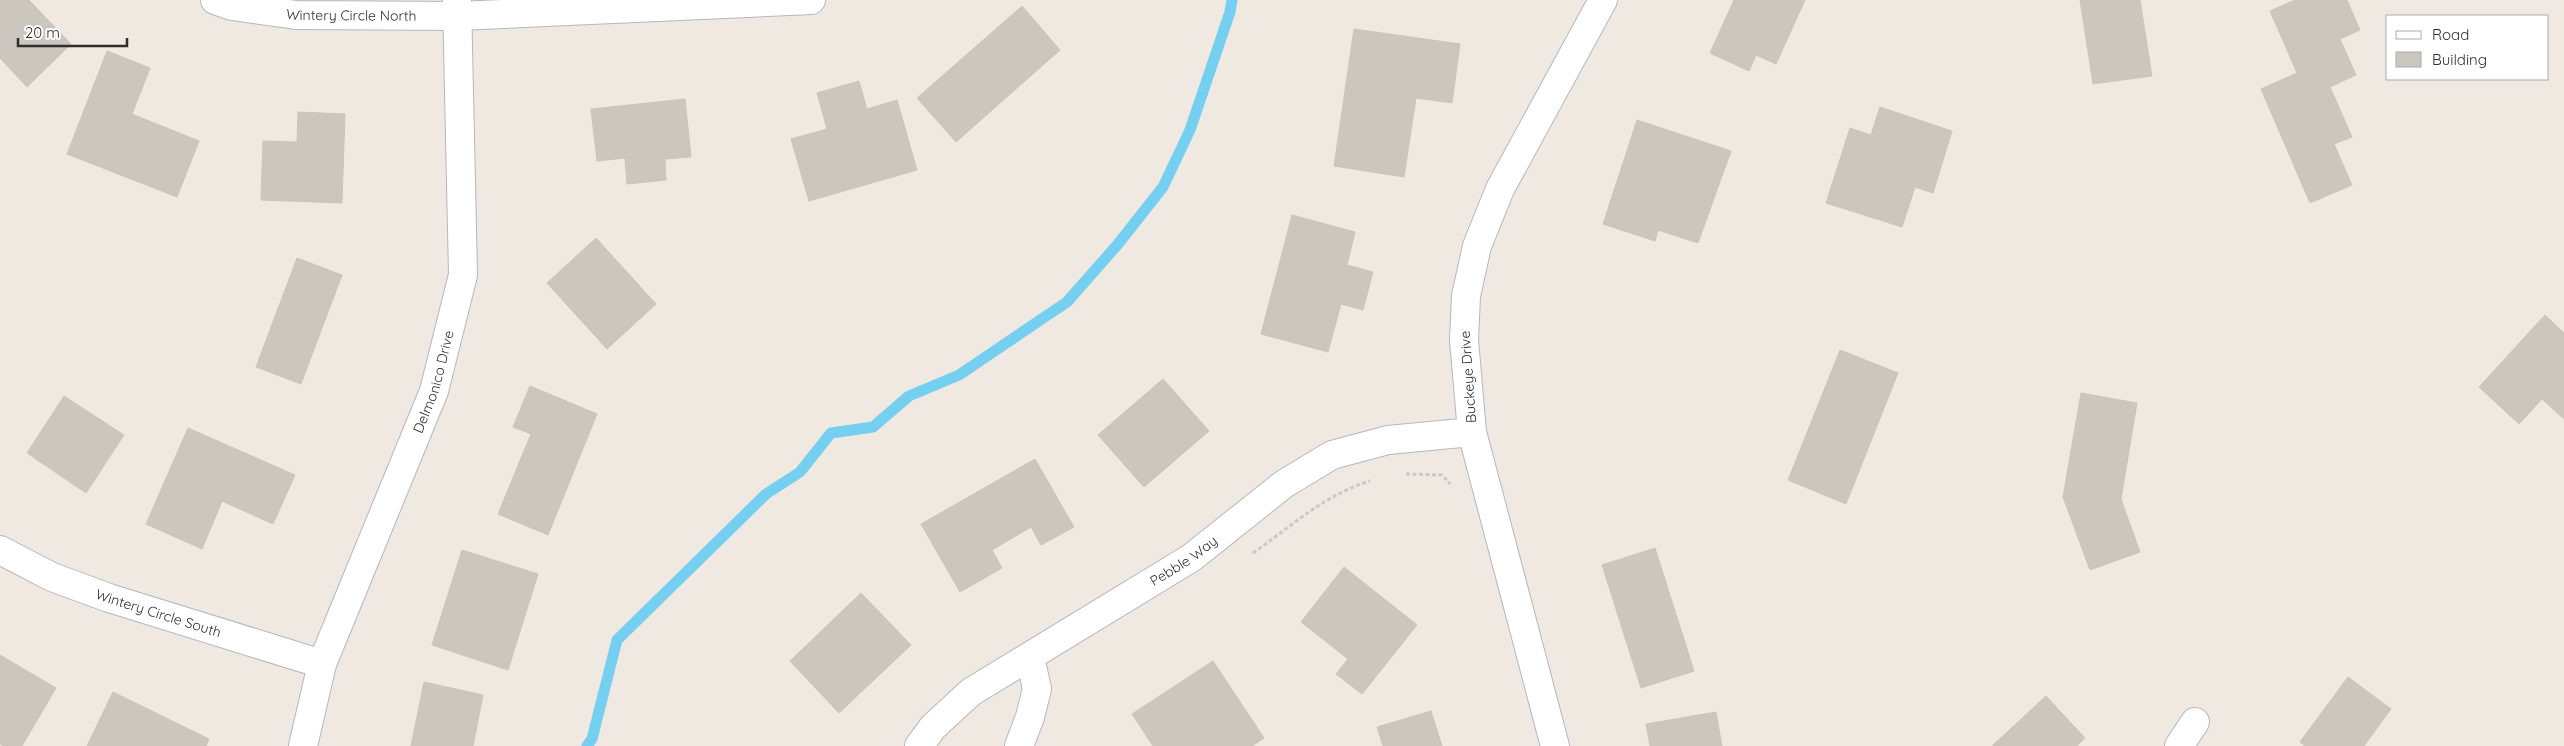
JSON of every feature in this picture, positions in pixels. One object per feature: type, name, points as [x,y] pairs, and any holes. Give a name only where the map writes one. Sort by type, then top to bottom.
[{"type":"street","name":"Wintery Circle North","points":[[216,0],[232,6],[296,15],[457,8],[811,0]]},
{"type":"street","name":"Buckeye Drive","points":[[1555,746],[1472,432],[1464,340],[1466,296],[1477,246],[1500,189],[1603,0]]},
{"type":"street","name":"Delmonico Drive","points":[[303,746],[322,664],[434,391],[463,275],[457,8]]},
{"type":"street","name":"Pebble Way","points":[[918,746],[933,728],[971,692],[1191,558],[1284,484],[1332,455],[1388,440],[1472,432]]},
{"type":"street","name":"Wintery Circle South","points":[[0,550],[52,577],[109,598],[322,664]]},
{"type":"street","points":[[1019,746],[1030,717],[1037,689],[1030,656]]},
{"type":"street","points":[[2179,746],[2195,722]]},
{"type":"building","points":[[0,0],[29,0],[71,44],[27,87],[0,58]]},
{"type":"building","points":[[1734,0],[1805,0],[1776,64],[1756,55],[1749,71],[1710,53]]},
{"type":"building","points":[[2080,0],[2140,0],[2152,76],[2093,84]]},
{"type":"building","points":[[2295,0],[2347,0],[2360,30],[2340,39],[2356,75],[2330,87],[2352,137],[2334,144],[2352,185],[2310,203],[2261,89],[2297,73],[2270,11]]},
{"type":"building","points":[[1022,6],[1060,50],[956,142],[917,98]]},
{"type":"building","points":[[1354,29],[1460,44],[1452,103],[1416,98],[1404,177],[1334,166]]},
{"type":"building","points":[[107,51],[150,68],[132,114],[199,141],[177,197],[67,154]]},
{"type":"building","points":[[859,81],[867,109],[897,100],[917,170],[809,201],[791,139],[827,129],[817,93]]},
{"type":"building","points":[[685,99],[691,157],[665,159],[666,180],[627,184],[625,158],[597,161],[591,109]]},
{"type":"building","points":[[1880,107],[1952,131],[1933,193],[1915,187],[1902,227],[1826,203],[1850,128],[1871,135]]},
{"type":"building","points":[[298,112],[345,114],[342,203],[261,200],[263,141],[297,142]]},
{"type":"building","points":[[1637,120],[1731,151],[1698,243],[1658,230],[1655,241],[1603,224]]},
{"type":"building","points":[[1292,215],[1355,232],[1347,265],[1373,272],[1363,310],[1341,304],[1328,352],[1261,334]]},
{"type":"building","points":[[596,238],[656,304],[607,349],[547,283]]},
{"type":"building","points":[[297,258],[342,275],[301,384],[256,367]]},
{"type":"building","points":[[2545,315],[2564,333],[2564,419],[2542,399],[2519,424],[2479,387]]},
{"type":"building","points":[[1840,350],[1898,373],[1846,504],[1788,480]]},
{"type":"building","points":[[1163,379],[1209,431],[1144,487],[1098,435]]},
{"type":"building","points":[[530,386],[597,414],[548,535],[498,514],[531,434],[513,427]]},
{"type":"building","points":[[2081,393],[2137,403],[2121,499],[2140,552],[2090,570],[2063,497]]},
{"type":"building","points":[[64,396],[124,435],[86,493],[27,453]]},
{"type":"building","points":[[188,428],[295,475],[273,524],[222,501],[202,549],[146,524]]},
{"type":"building","points":[[1035,459],[1074,527],[1041,545],[1031,527],[992,550],[1002,568],[960,592],[921,524]]},
{"type":"building","points":[[1655,548],[1694,671],[1641,688],[1602,565]]},
{"type":"building","points":[[462,550],[538,574],[508,670],[432,645]]},
{"type":"building","points":[[1344,567],[1417,625],[1362,694],[1336,674],[1348,659],[1301,622]]},
{"type":"building","points":[[861,593],[911,645],[839,713],[790,661]]},
{"type":"building","points":[[0,655],[56,688],[22,746],[4,746],[0,744]]},
{"type":"building","points":[[1213,661],[1264,738],[1252,746],[1153,746],[1132,714]]},
{"type":"building","points":[[2348,677],[2391,709],[2364,746],[2305,746],[2300,742]]},
{"type":"building","points":[[424,682],[483,695],[473,746],[411,746]]},
{"type":"building","points":[[113,692],[209,739],[206,746],[87,746]]},
{"type":"building","points":[[2046,696],[2085,738],[2077,746],[1992,746]]},
{"type":"building","points":[[1431,711],[1442,746],[1383,746],[1377,727]]},
{"type":"building","points":[[1716,712],[1722,746],[1650,746],[1646,724]]},
{"type":"waterway","points":[[587,746],[592,739],[617,640],[766,494],[800,472],[831,433],[873,427],[909,396],[959,375],[1067,302],[1118,244],[1163,187],[1190,130],[1230,12],[1232,0]]}]
